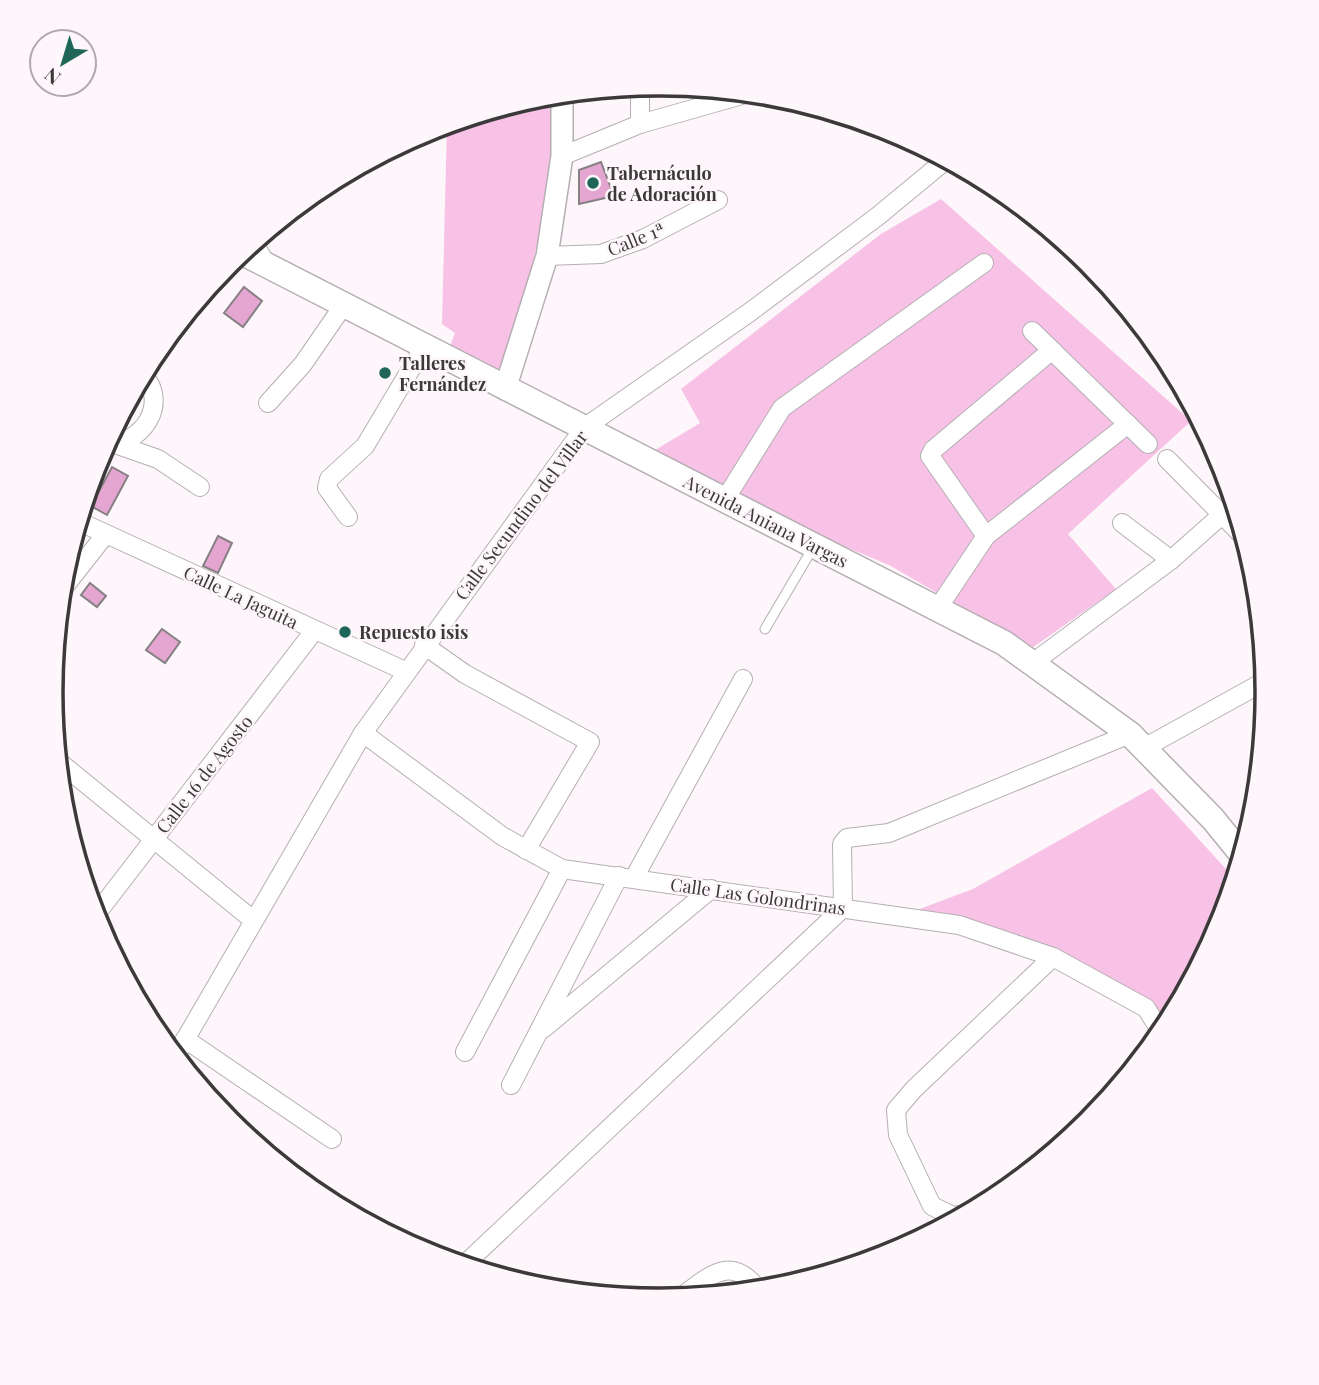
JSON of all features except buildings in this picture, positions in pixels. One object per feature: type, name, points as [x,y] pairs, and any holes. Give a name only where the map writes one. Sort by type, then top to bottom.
[{"type":"main road","name":"Avenida Aniana Vargas","points":[[252,258],[938,608],[1034,662],[1137,741],[1213,819],[1236,847]]},
{"type":"street","points":[[639,124],[640,97]]},
{"type":"street","points":[[562,156],[639,124],[725,100]]},
{"type":"street","points":[[505,389],[547,256],[562,156],[562,104]]},
{"type":"street","name":"Calle Secundino del Villar","points":[[180,1048],[363,733],[405,671],[584,428],[750,312],[878,216],[939,166]]},
{"type":"street","name":"Calle 1ª","points":[[547,256],[601,254],[643,239],[718,200]]},
{"type":"street","points":[[259,251],[268,267]]},
{"type":"street","points":[[723,500],[782,408],[984,263]]},
{"type":"street","points":[[268,403],[303,363],[343,306]]},
{"type":"street","points":[[1032,331],[1148,444]]},
{"type":"street","points":[[348,517],[327,488],[329,479],[365,446],[424,347]]},
{"type":"street","points":[[986,537],[930,456],[933,450],[1052,350]]},
{"type":"street","points":[[119,441],[140,432],[155,407],[155,393],[149,384]]},
{"type":"street","points":[[938,608],[986,537],[1128,424]]},
{"type":"street","points":[[117,446],[158,459],[200,487]]},
{"type":"street","points":[[1167,459],[1230,520]]},
{"type":"street","points":[[1034,662],[1171,560],[1224,513]]},
{"type":"street","points":[[1122,523],[1171,560]]},
{"type":"street","name":"Calle La Jaguita","points":[[87,525],[405,671]]},
{"type":"street","points":[[75,573],[105,534]]},
{"type":"street","name":"Calle 16 de Agosto","points":[[103,906],[314,631]]},
{"type":"street","points":[[424,645],[466,674],[590,742],[526,850]]},
{"type":"street","points":[[511,1085],[538,1032],[743,679]]},
{"type":"street","points":[[471,1258],[843,908],[842,844],[847,838],[889,833],[1137,741],[1256,685]]},
{"type":"street","name":"Calle Las Golondrinas","points":[[363,733],[502,836],[562,869],[958,925],[1052,957],[1146,1008],[1156,1023]]},
{"type":"street","points":[[68,769],[253,920]]},
{"type":"street","points":[[465,1052],[562,869]]},
{"type":"street","points":[[538,1032],[711,889]]},
{"type":"street","points":[[949,1214],[932,1206],[898,1135],[896,1110],[914,1089],[1052,957]]},
{"type":"street","points":[[185,1039],[332,1139]]},
{"type":"street","points":[[694,1288],[718,1271],[743,1273],[751,1282]]},
{"type":"lane","points":[[765,629],[814,546]]},
{"type":"shaded area","points":[[554,105],[545,203],[522,308],[503,378],[449,349],[455,333],[442,324],[447,135],[505,116]]},
{"type":"shaded area","points":[[941,199],[1190,422],[1068,534],[1116,589],[1032,648],[889,565],[745,505],[652,452],[700,423],[681,389],[881,234]]},
{"type":"shaded area","points":[[1152,788],[1228,871],[1211,921],[1176,991],[1159,1018],[1147,1000],[1057,949],[968,919],[917,910],[973,889]]},
{"type":"place","name":"Tabernáculo de Adoración","points":[[593,183]]},
{"type":"place","name":"Talleres Fernández","points":[[385,373]]},
{"type":"place","name":"Repuesto isis","points":[[345,632]]}]
